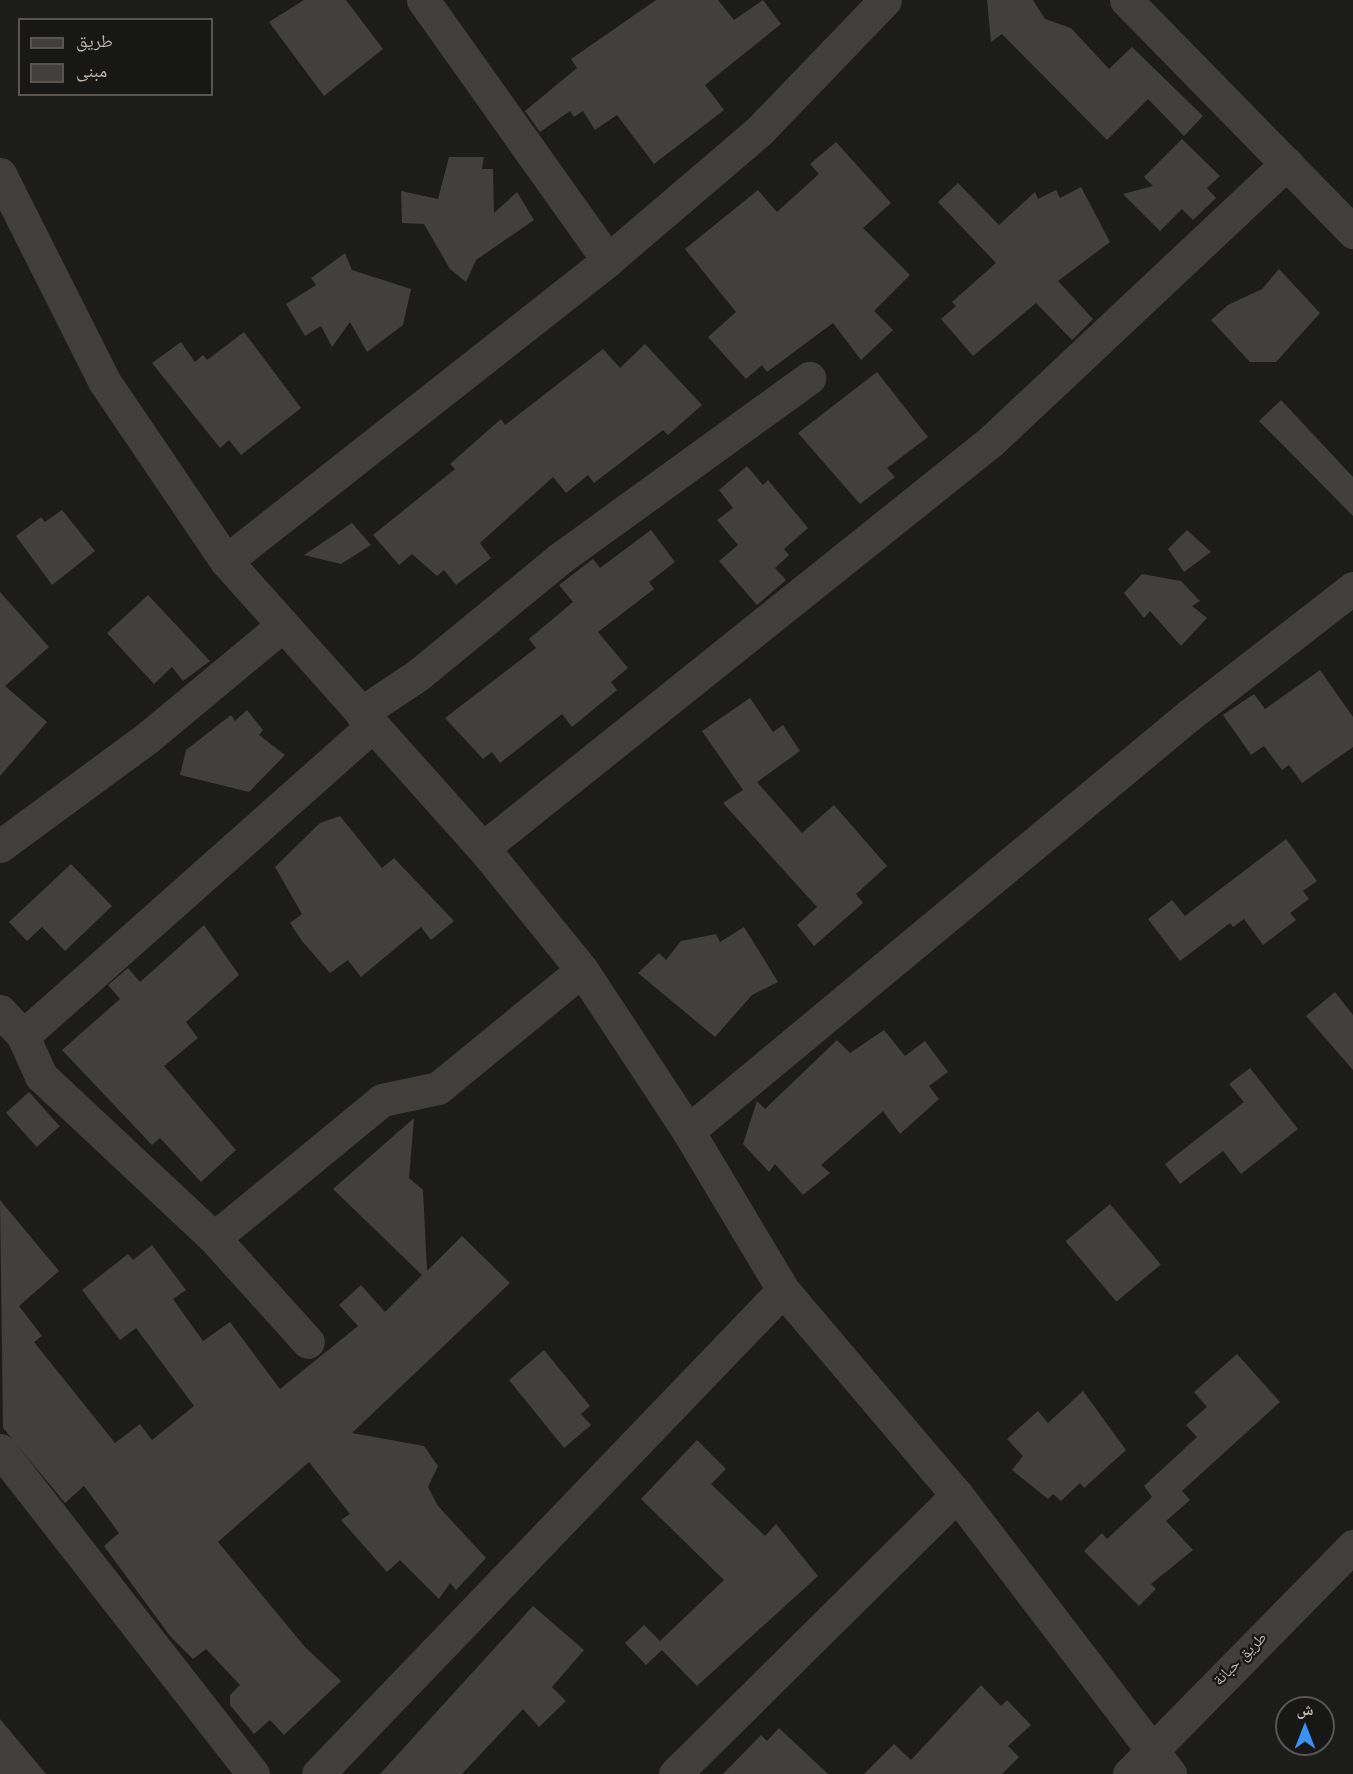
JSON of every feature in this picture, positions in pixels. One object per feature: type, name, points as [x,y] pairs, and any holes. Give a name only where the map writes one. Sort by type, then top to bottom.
[{"type":"street","points":[[423,0],[608,260]]},
{"type":"street","points":[[226,561],[608,260],[760,130],[885,0]]},
{"type":"street","points":[[1126,0],[1353,232]]},
{"type":"street","points":[[483,848],[990,441],[1287,163]]},
{"type":"street","points":[[0,174],[104,381],[226,561],[483,848],[582,970],[688,1131],[783,1290],[957,1495],[1170,1774]]},
{"type":"street","points":[[23,1036],[366,719],[418,675],[559,559],[772,400],[809,378]]},
{"type":"street","points":[[688,1131],[1188,716],[1353,588]]},
{"type":"street","points":[[0,846],[147,738],[283,625]]},
{"type":"street","points":[[214,1238],[382,1100],[438,1088],[582,970]]},
{"type":"street","points":[[0,1011],[23,1036],[41,1076],[214,1238],[308,1342]]},
{"type":"street","points":[[318,1774],[783,1290]]},
{"type":"street","points":[[0,1450],[253,1774]]},
{"type":"street","points":[[675,1774],[957,1495]]},
{"type":"street","name":"طريق حبانة","points":[[1129,1774],[1150,1749],[1353,1546]]},
{"type":"building","points":[[304,0],[346,0],[383,49],[324,96],[269,22]]},
{"type":"building","points":[[656,0],[718,0],[734,20],[763,0],[781,24],[705,85],[724,110],[654,164],[617,115],[595,130],[583,111],[574,117],[570,111],[540,132],[525,111],[577,68],[571,59]]},
{"type":"building","points":[[987,0],[1033,0],[1045,19],[1071,28],[1109,69],[1132,47],[1203,116],[1184,136],[1148,99],[1107,140],[1002,34],[991,42]]},
{"type":"building","points":[[1182,139],[1220,176],[1207,188],[1216,198],[1193,220],[1182,209],[1160,231],[1123,194],[1153,186],[1144,177]]},
{"type":"building","points":[[836,142],[891,203],[863,228],[910,275],[874,311],[893,330],[861,360],[833,323],[767,372],[762,365],[746,379],[708,337],[736,312],[685,249],[758,190],[777,212],[819,174],[810,164]]},
{"type":"building","points":[[449,157],[484,157],[482,169],[493,169],[494,213],[517,192],[534,220],[476,260],[466,282],[450,269],[424,224],[402,223],[401,191],[438,199]]},
{"type":"building","points":[[958,183],[999,225],[1035,192],[1038,199],[1056,190],[1060,198],[1081,187],[1110,242],[1058,281],[1093,319],[1072,340],[1036,303],[973,356],[941,319],[956,306],[952,302],[996,263],[938,202]]},
{"type":"building","points":[[345,253],[352,270],[411,289],[403,325],[367,352],[350,322],[332,347],[321,326],[305,336],[286,304],[316,285],[311,278]]},
{"type":"building","points":[[1279,269],[1320,313],[1276,362],[1250,362],[1211,320],[1228,305],[1262,289]]},
{"type":"building","points":[[244,332],[301,408],[241,455],[229,440],[220,448],[152,363],[181,342],[195,362],[203,355],[207,360]]},
{"type":"building","points":[[645,344],[702,405],[668,435],[663,430],[594,483],[588,475],[566,493],[553,477],[480,543],[491,558],[456,585],[444,570],[437,576],[412,554],[399,565],[373,535],[455,469],[450,464],[501,419],[505,425],[603,349],[620,368]]},
{"type":"building","points":[[877,372],[928,437],[887,468],[895,477],[860,504],[798,433]]},
{"type":"building","points":[[1281,400],[1353,477],[1353,516],[1259,421]]},
{"type":"building","points":[[747,466],[763,485],[768,480],[808,528],[784,549],[789,555],[775,568],[786,580],[757,605],[719,561],[738,545],[717,520],[733,508],[719,490]]},
{"type":"building","points":[[62,510],[95,551],[52,585],[16,536],[41,517],[45,522]]},
{"type":"building","points":[[352,523],[371,545],[341,564],[304,555]]},
{"type":"building","points":[[651,530],[675,562],[649,582],[654,589],[598,632],[628,668],[611,682],[617,690],[572,727],[562,714],[500,763],[492,752],[483,759],[445,718],[536,648],[529,639],[573,602],[559,585],[593,559],[600,568]]},
{"type":"building","points":[[1187,530],[1211,552],[1184,572],[1168,549]]},
{"type":"building","points":[[1142,574],[1181,581],[1200,601],[1192,606],[1207,618],[1181,646],[1150,611],[1144,618],[1124,593]]},
{"type":"building","points":[[0,592],[49,647],[5,686],[47,722],[0,776]]},
{"type":"building","points":[[148,595],[210,661],[183,681],[172,667],[154,684],[107,633]]},
{"type":"building","points":[[1320,670],[1353,717],[1353,747],[1302,783],[1289,765],[1282,770],[1264,746],[1251,755],[1223,715],[1254,694],[1265,709]]},
{"type":"building","points":[[750,698],[773,732],[783,725],[800,751],[757,782],[802,833],[834,805],[887,866],[856,894],[863,903],[814,946],[797,925],[817,907],[723,803],[743,790],[702,731]]},
{"type":"building","points":[[247,710],[263,730],[259,735],[285,755],[249,792],[180,775],[186,750],[231,715],[235,721]]},
{"type":"building","points":[[340,816],[382,868],[394,858],[454,921],[431,940],[421,927],[361,977],[348,960],[330,973],[302,941],[290,923],[302,914],[275,867],[320,823]]},
{"type":"building","points":[[1286,839],[1317,881],[1303,891],[1309,899],[1290,913],[1296,920],[1263,945],[1244,919],[1233,927],[1230,923],[1180,961],[1148,919],[1172,900],[1185,916]]},
{"type":"building","points":[[71,864],[112,906],[65,951],[42,927],[27,941],[9,922]]},
{"type":"building","points":[[204,925],[239,975],[186,1022],[198,1038],[164,1066],[236,1150],[201,1182],[160,1138],[152,1145],[62,1050],[120,999],[108,985],[128,968],[140,982]]},
{"type":"building","points":[[744,927],[778,982],[752,995],[715,1037],[638,973],[659,953],[666,960],[681,941],[716,934],[720,942]]},
{"type":"building","points":[[1335,992],[1353,1015],[1353,1070],[1306,1016]]},
{"type":"building","points":[[884,1030],[905,1056],[925,1041],[948,1072],[929,1086],[939,1099],[900,1134],[883,1111],[821,1165],[830,1173],[803,1195],[775,1164],[769,1172],[743,1144],[757,1101],[765,1109],[837,1040],[850,1053]]},
{"type":"building","points":[[1250,1068],[1298,1129],[1241,1174],[1223,1151],[1180,1184],[1165,1164],[1244,1102],[1229,1084]]},
{"type":"building","points":[[29,1092],[60,1126],[37,1147],[6,1113]]},
{"type":"building","points":[[414,1118],[409,1178],[423,1190],[427,1271],[462,1236],[510,1283],[352,1433],[424,1446],[438,1466],[428,1487],[438,1506],[486,1558],[456,1590],[450,1583],[439,1599],[400,1560],[387,1572],[341,1520],[350,1514],[309,1462],[218,1542],[305,1647],[341,1681],[284,1735],[270,1720],[254,1734],[230,1705],[230,1695],[240,1685],[206,1649],[193,1659],[170,1636],[104,1546],[119,1533],[84,1486],[65,1503],[3,1428],[0,1200],[59,1271],[19,1306],[42,1336],[34,1342],[115,1443],[140,1424],[152,1440],[194,1406],[136,1328],[120,1340],[82,1290],[128,1254],[133,1260],[152,1245],[186,1290],[173,1299],[203,1341],[230,1322],[280,1389],[358,1326],[339,1305],[361,1285],[385,1312],[422,1275],[333,1189]]},
{"type":"building","points":[[1110,1204],[1161,1265],[1116,1302],[1066,1241]]},
{"type":"building","points":[[544,1350],[590,1406],[581,1414],[591,1425],[564,1448],[509,1380]]},
{"type":"building","points":[[1237,1354],[1280,1402],[1182,1491],[1190,1500],[1166,1521],[1193,1550],[1151,1584],[1156,1589],[1139,1606],[1084,1551],[1102,1533],[1107,1539],[1152,1497],[1144,1486],[1197,1437],[1186,1425],[1207,1407],[1194,1392]]},
{"type":"building","points":[[1083,1391],[1126,1450],[1084,1488],[1080,1483],[1061,1501],[1053,1494],[1048,1499],[1012,1470],[1023,1456],[1007,1439],[1038,1411],[1048,1423]]},
{"type":"building","points":[[697,1440],[726,1469],[711,1484],[765,1536],[776,1524],[818,1576],[697,1686],[662,1650],[646,1665],[625,1643],[644,1625],[660,1641],[724,1580],[641,1499]]},
{"type":"building","points":[[533,1606],[584,1650],[552,1687],[566,1701],[539,1727],[523,1709],[462,1774],[380,1774]]},
{"type":"building","points":[[981,1685],[1001,1706],[1007,1700],[1031,1725],[1008,1746],[1019,1757],[1002,1774],[864,1774],[894,1744],[911,1760]]},
{"type":"building","points":[[0,1719],[46,1774],[0,1774]]},
{"type":"building","points":[[779,1728],[828,1774],[723,1774],[761,1735],[767,1741]]}]
